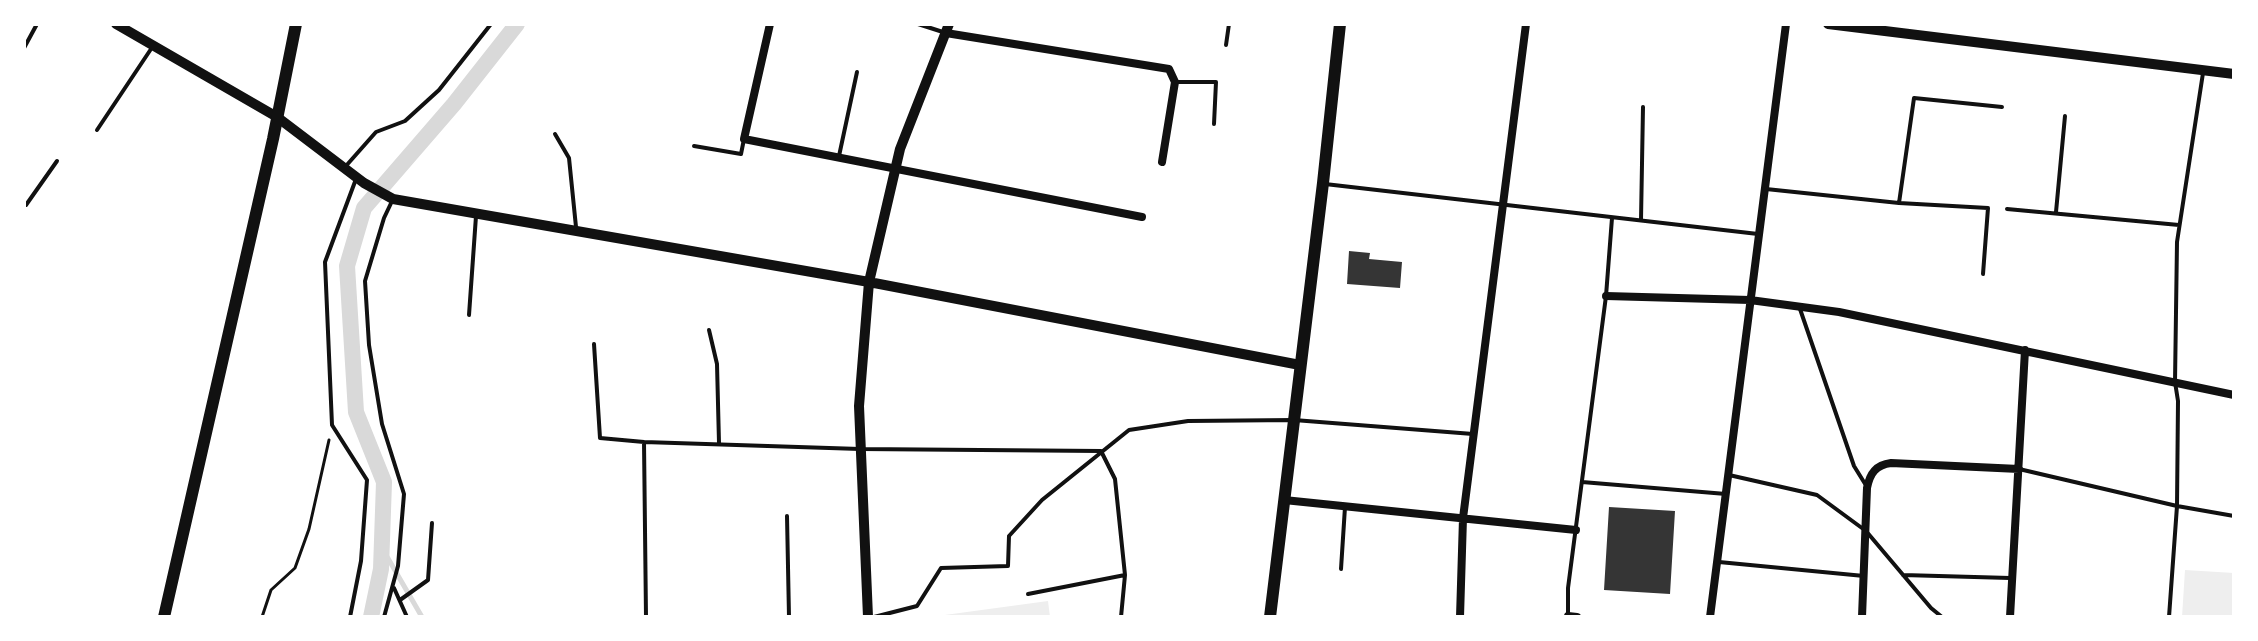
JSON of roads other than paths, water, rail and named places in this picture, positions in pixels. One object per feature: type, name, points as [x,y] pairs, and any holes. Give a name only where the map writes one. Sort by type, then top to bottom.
[{"type":"main road","points":[[164,617],[296,24]]},
{"type":"main road","points":[[1270,617],[1340,24]]},
{"type":"street","points":[[116,24],[277,117],[389,197],[869,282],[1300,365]]},
{"type":"street","points":[[770,24],[744,139],[1142,217]]},
{"type":"street","points":[[1460,617],[1463,518],[1526,24]]},
{"type":"street","points":[[1710,617],[1786,24]]},
{"type":"street","points":[[1828,24],[2234,74]]},
{"type":"street","points":[[868,617],[859,406],[869,282],[900,149],[948,28],[1169,69],[1175,82],[1162,162]]},
{"type":"street","points":[[1606,296],[1750,300],[1839,312],[2234,395]]},
{"type":"street","points":[[2010,617],[2025,350]]},
{"type":"street","points":[[1862,617],[1867,488],[1874,470],[1881,464],[1891,463],[2019,469]]},
{"type":"street","points":[[1284,500],[1576,530]]},
{"type":"street","points":[[1568,617],[1577,617]]},
{"type":"lane","points":[[24,48],[37,24]]},
{"type":"lane","points":[[345,167],[376,132],[405,121],[439,90],[491,24]]},
{"type":"lane","points":[[918,24],[948,28]]},
{"type":"lane","points":[[1226,45],[1229,24]]},
{"type":"lane","points":[[97,130],[153,46]]},
{"type":"lane","points":[[2169,617],[2177,506],[2177,242],[2203,71]]},
{"type":"lane","points":[[838,157],[857,72]]},
{"type":"lane","points":[[1175,82],[1216,82],[1214,124]]},
{"type":"lane","points":[[1899,203],[1914,98],[2002,107]]},
{"type":"lane","points":[[1641,220],[1643,107]]},
{"type":"lane","points":[[2056,212],[2065,116]]},
{"type":"lane","points":[[555,134],[569,158],[576,230]]},
{"type":"lane","points":[[694,146],[741,154],[744,139]]},
{"type":"lane","points":[[24,204],[57,161]]},
{"type":"lane","points":[[350,617],[361,561],[367,480],[332,425],[325,262],[357,177]]},
{"type":"lane","points":[[1323,183],[1758,234]]},
{"type":"lane","points":[[1764,189],[1899,203],[1988,208],[1983,274]]},
{"type":"lane","points":[[384,617],[398,566],[404,494],[382,424],[369,345],[365,281],[389,197]]},
{"type":"lane","points":[[2007,209],[2179,225]]},
{"type":"lane","points":[[469,315],[476,214]]},
{"type":"lane","points":[[1568,617],[1568,588],[1606,296],[1612,217]]},
{"type":"lane","points":[[1800,306],[1854,466],[1867,488]]},
{"type":"lane","points":[[709,330],[717,364],[719,443]]},
{"type":"lane","points":[[594,344],[600,438],[860,449],[1101,451]]},
{"type":"lane","points":[[874,617],[917,606],[941,568],[1008,566],[1009,536],[1042,500],[1129,430],[1188,421],[1294,420],[1473,434]]},
{"type":"lane","points":[[644,442],[646,617]]},
{"type":"lane","points":[[1101,451],[1115,479],[1125,575],[1121,617]]},
{"type":"lane","points":[[2019,469],[2177,506],[2234,516]]},
{"type":"lane","points":[[1728,474],[1817,495],[1866,531],[1942,617]]},
{"type":"lane","points":[[1582,482],[1726,494]]},
{"type":"lane","points":[[1341,569],[1345,505]]},
{"type":"lane","points":[[787,516],[789,617]]},
{"type":"lane","points":[[400,600],[428,580],[432,523]]},
{"type":"lane","points":[[1717,562],[1864,576]]},
{"type":"lane","points":[[1028,594],[1125,575]]},
{"type":"lane","points":[[1903,575],[2013,578]]},
{"type":"lane","points":[[393,586],[407,617]]},
{"type":"waterway","points":[[371,617],[381,569],[384,482],[356,412],[347,266],[364,208],[454,104],[517,24]]},
{"type":"waterway","points":[[382,548],[422,617]]}]
